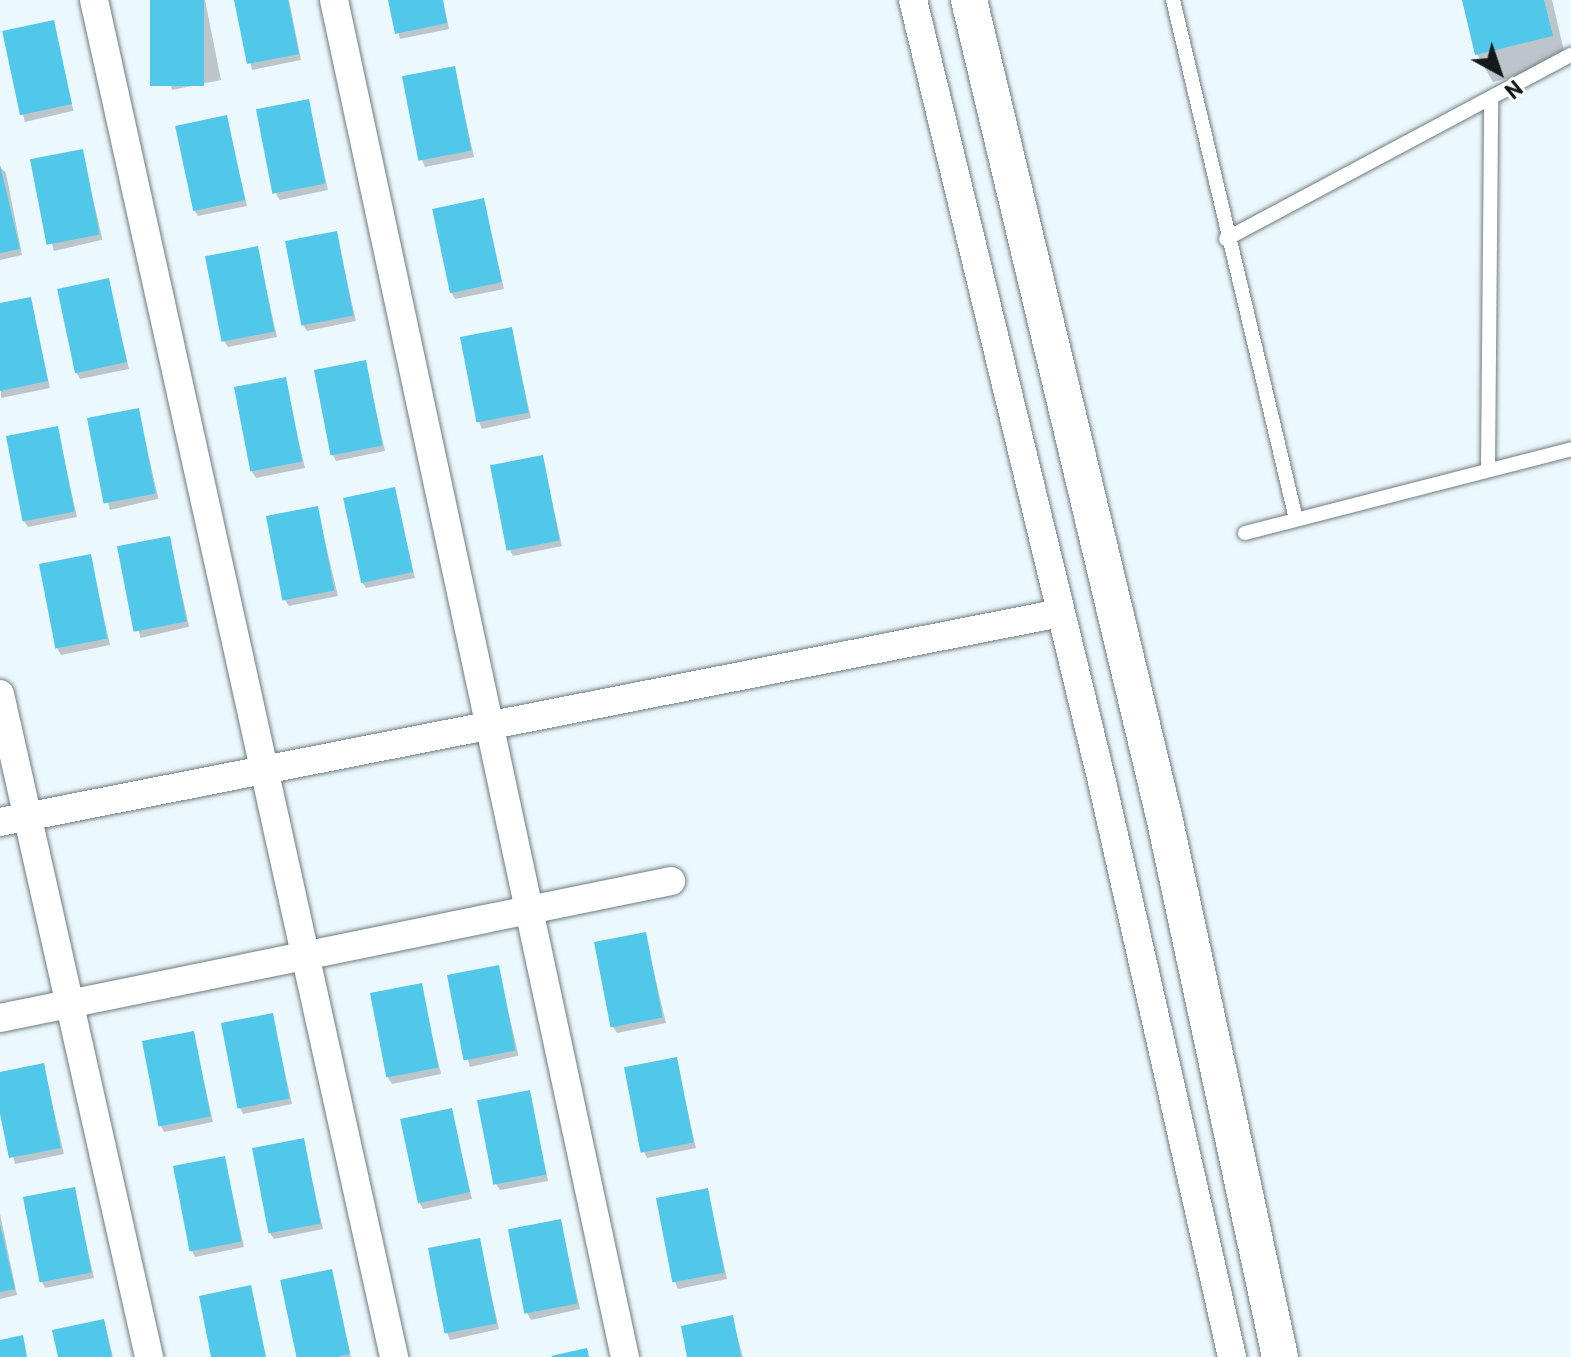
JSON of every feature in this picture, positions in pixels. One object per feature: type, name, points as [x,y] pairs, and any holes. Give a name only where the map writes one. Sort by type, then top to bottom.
[{"type":"street","points":[[94,0],[394,1357]]},
{"type":"street","points":[[334,0],[625,1357]]},
{"type":"street","points":[[913,0],[1060,613],[1232,1357]]},
{"type":"street","points":[[969,0],[1165,821],[1280,1357]]},
{"type":"street","points":[[13,819],[265,773],[1060,613]]},
{"type":"street","points":[[0,694],[13,819],[67,1004],[149,1357]]},
{"type":"street","points":[[0,1018],[671,881]]},
{"type":"lane","points":[[1173,0],[1226,239],[1296,519]]},
{"type":"lane","points":[[1226,239],[1571,55]]},
{"type":"lane","points":[[1488,468],[1491,99]]},
{"type":"lane","points":[[1245,533],[1571,449]]},
{"type":"building","points":[[150,0],[204,0],[204,86],[150,86]]},
{"type":"building","points":[[234,0],[288,0],[299,54],[247,64]]},
{"type":"building","points":[[388,0],[443,0],[447,23],[395,34]]},
{"type":"building","points":[[1462,0],[1544,0],[1553,36],[1475,55]]},
{"type":"building","points":[[54,20],[72,104],[20,115],[2,31]]},
{"type":"building","points":[[455,66],[471,150],[418,161],[402,76]]},
{"type":"building","points":[[309,99],[325,183],[272,194],[256,109]]},
{"type":"building","points":[[227,115],[245,200],[193,211],[175,126]]},
{"type":"building","points":[[83,149],[100,234],[47,245],[30,159]]},
{"type":"building","points":[[0,165],[20,249],[0,253]]},
{"type":"building","points":[[484,198],[502,282],[450,293],[432,209]]},
{"type":"building","points":[[337,231],[353,315],[301,326],[285,241]]},
{"type":"building","points":[[258,246],[275,331],[222,342],[205,256]]},
{"type":"building","points":[[109,278],[127,362],[75,373],[57,289]]},
{"type":"building","points":[[31,297],[48,381],[0,391],[0,303]]},
{"type":"building","points":[[512,327],[529,412],[477,423],[460,337]]},
{"type":"building","points":[[366,360],[383,445],[331,456],[314,370]]},
{"type":"building","points":[[286,377],[302,461],[250,472],[234,387]]},
{"type":"building","points":[[139,408],[156,493],[104,504],[87,418]]},
{"type":"building","points":[[58,426],[75,511],[23,522],[6,436]]},
{"type":"building","points":[[543,455],[560,540],[507,551],[490,465]]},
{"type":"building","points":[[395,487],[413,572],[361,583],[343,498]]},
{"type":"building","points":[[318,506],[334,590],[282,601],[266,516]]},
{"type":"building","points":[[170,536],[187,621],[134,632],[117,546]]},
{"type":"building","points":[[91,554],[107,638],[55,649],[39,564]]},
{"type":"building","points":[[646,932],[663,1017],[611,1028],[594,942]]},
{"type":"building","points":[[499,965],[516,1050],[464,1061],[447,975]]},
{"type":"building","points":[[422,983],[438,1067],[386,1078],[370,993]]},
{"type":"building","points":[[273,1013],[290,1098],[238,1109],[221,1023]]},
{"type":"building","points":[[194,1031],[211,1116],[159,1127],[142,1041]]},
{"type":"building","points":[[677,1057],[694,1142],[641,1153],[624,1067]]},
{"type":"building","points":[[44,1063],[61,1148],[9,1158],[0,1114],[0,1072]]},
{"type":"building","points":[[530,1090],[546,1174],[493,1185],[477,1100]]},
{"type":"building","points":[[452,1108],[470,1192],[418,1203],[400,1119]]},
{"type":"building","points":[[304,1138],[321,1223],[269,1234],[252,1148]]},
{"type":"building","points":[[225,1156],[242,1241],[190,1252],[173,1166]]},
{"type":"building","points":[[75,1187],[92,1272],[40,1283],[23,1197]]},
{"type":"building","points":[[708,1188],[724,1272],[672,1283],[656,1198]]},
{"type":"building","points":[[561,1219],[577,1303],[524,1314],[508,1229]]},
{"type":"building","points":[[0,1224],[15,1289],[0,1292]]},
{"type":"building","points":[[480,1238],[497,1323],[445,1334],[428,1248]]},
{"type":"building","points":[[332,1269],[350,1354],[297,1357],[280,1280]]},
{"type":"building","points":[[251,1285],[266,1357],[211,1357],[199,1296]]},
{"type":"building","points":[[733,1315],[741,1357],[687,1357],[681,1326]]},
{"type":"building","points":[[104,1319],[112,1357],[58,1357],[52,1330]]},
{"type":"building","points":[[23,1335],[27,1357],[0,1357],[0,1340]]},
{"type":"building","points":[[587,1348],[589,1357],[551,1356]]}]
